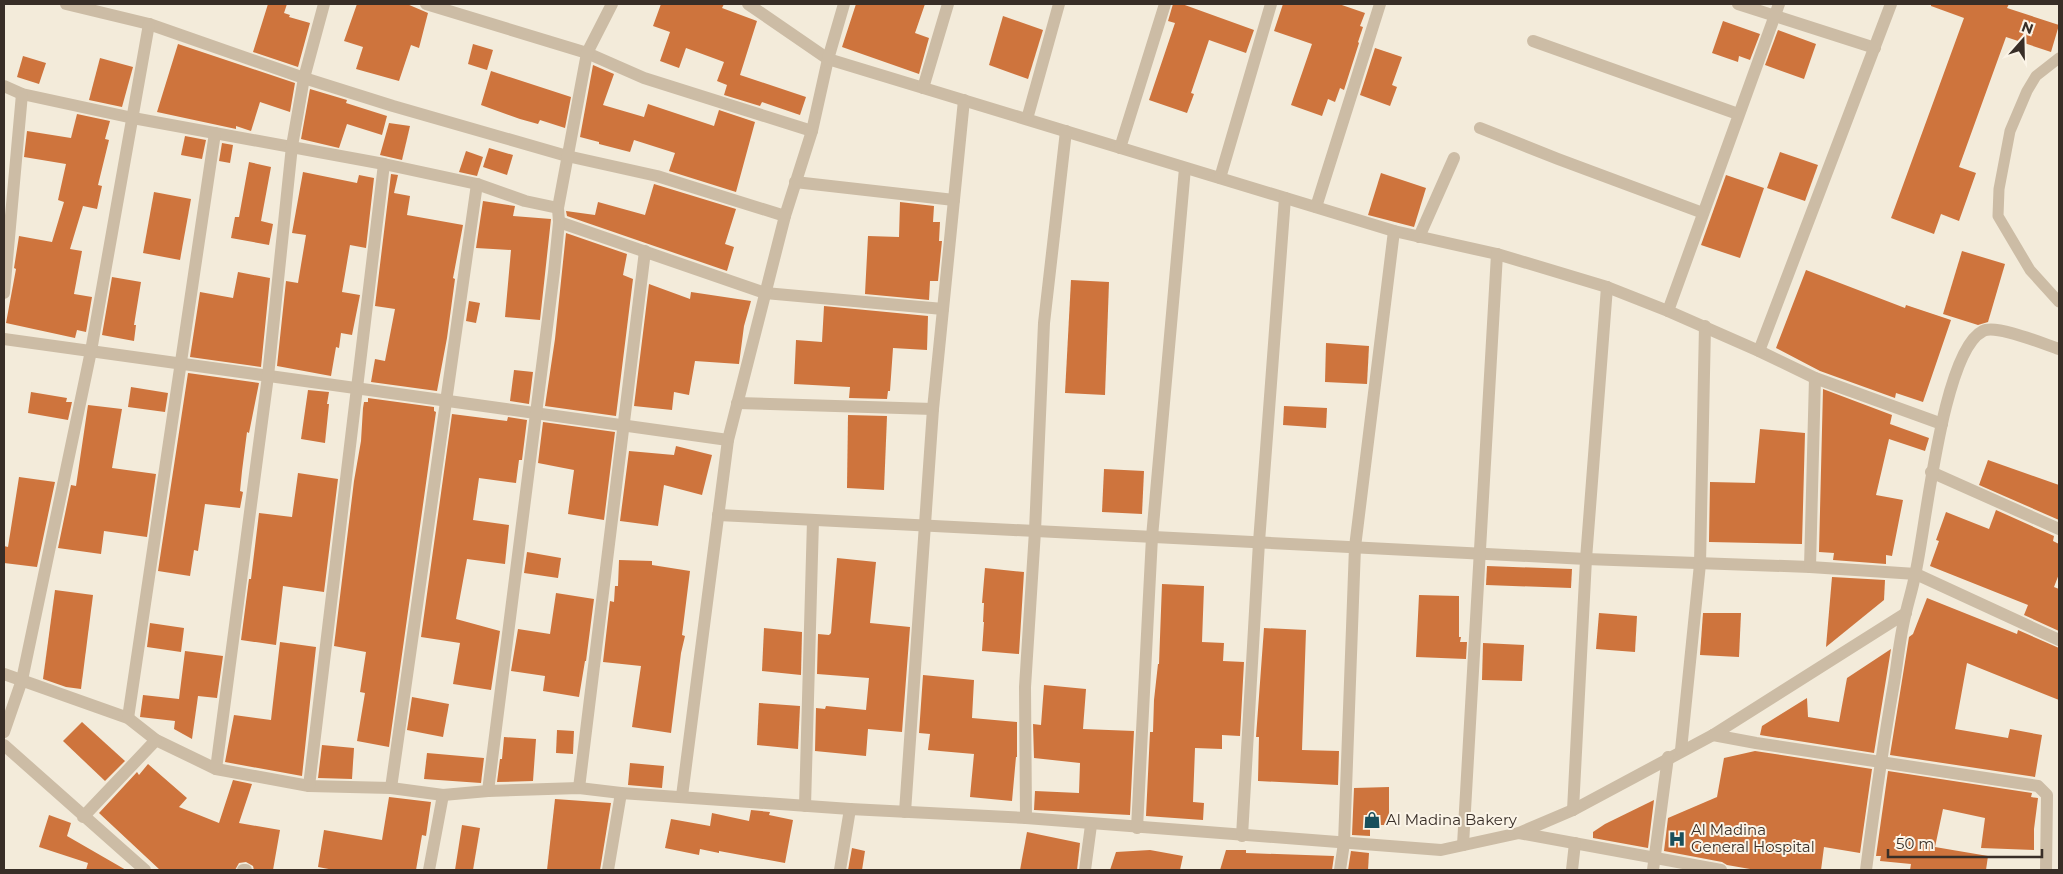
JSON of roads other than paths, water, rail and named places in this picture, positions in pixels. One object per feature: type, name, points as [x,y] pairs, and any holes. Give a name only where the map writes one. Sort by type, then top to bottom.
[{"type":"street","points":[[66,4],[149,24],[304,78],[393,106],[567,156],[657,176],[784,216]]},
{"type":"street","points":[[216,769],[268,376],[292,146],[304,78],[324,4]]},
{"type":"street","points":[[426,4],[588,53],[644,78],[812,131]]},
{"type":"street","points":[[488,791],[559,222],[558,208],[588,53],[612,4]]},
{"type":"street","points":[[748,4],[828,59],[1394,231],[1497,254],[1608,287],[1705,326],[1815,378],[1942,424]]},
{"type":"street","points":[[682,796],[728,440],[784,216],[812,131],[828,59],[844,4]]},
{"type":"street","points":[[923,88],[948,4]]},
{"type":"street","points":[[1027,119],[1059,4]]},
{"type":"street","points":[[1120,148],[1165,4]]},
{"type":"street","points":[[1220,178],[1271,4]]},
{"type":"street","points":[[1316,207],[1380,4]]},
{"type":"street","points":[[1738,4],[1777,10],[1875,48]]},
{"type":"street","points":[[1759,350],[1891,4]]},
{"type":"street","points":[[1668,311],[1777,10]]},
{"type":"street","points":[[4,732],[22,680],[91,352],[149,24]]},
{"type":"street","points":[[1532,41],[1738,114]]},
{"type":"street","points":[[4,86],[22,94],[133,118],[292,146],[477,184],[524,201],[558,208]]},
{"type":"street","points":[[4,293],[22,94]]},
{"type":"street","points":[[905,812],[933,409],[964,100]]},
{"type":"street","points":[[1480,128],[1703,213]]},
{"type":"street","points":[[1026,818],[1025,687],[1035,531],[1044,323],[1066,131]]},
{"type":"street","points":[[128,718],[215,133]]},
{"type":"street","points":[[1419,237],[1454,158]]},
{"type":"street","points":[[309,786],[384,164]]},
{"type":"street","points":[[1137,828],[1152,537],[1185,168]]},
{"type":"street","points":[[796,182],[954,200]]},
{"type":"street","points":[[391,788],[477,184]]},
{"type":"street","points":[[1242,836],[1259,542],[1285,198]]},
{"type":"street","points":[[559,222],[765,293],[943,309]]},
{"type":"street","points":[[1340,870],[1344,843],[1355,547],[1394,231]]},
{"type":"street","points":[[579,788],[645,251]]},
{"type":"street","points":[[1463,845],[1497,254]]},
{"type":"street","points":[[1573,810],[1586,559],[1608,287]]},
{"type":"street","points":[[1681,750],[1700,564],[1705,326]]},
{"type":"street","points":[[1866,870],[1880,762],[1906,613],[1916,574],[1931,472],[1942,424],[1964,353],[1975,336],[1985,329],[2004,331],[2059,349]]},
{"type":"street","points":[[4,339],[728,440]]},
{"type":"street","points":[[1810,567],[1815,378]]},
{"type":"street","points":[[737,403],[933,409]]},
{"type":"street","points":[[1931,472],[2059,529]]},
{"type":"street","points":[[718,515],[1586,559],[1810,567],[1916,574],[2059,640]]},
{"type":"street","points":[[805,806],[813,520]]},
{"type":"street","points":[[4,674],[128,718],[156,740],[216,769],[309,786],[391,788],[443,795],[488,791],[579,788],[621,793],[805,806],[1026,818],[1091,825],[1441,850],[1519,833],[1573,810],[1681,750],[1713,735],[1906,613]]},
{"type":"street","points":[[1713,735],[1756,744],[2030,784],[2044,790],[2048,795],[2046,870]]},
{"type":"street","points":[[83,817],[156,740]]},
{"type":"street","points":[[4,745],[145,870]]},
{"type":"street","points":[[1654,864],[1668,757]]},
{"type":"street","points":[[608,870],[621,793]]},
{"type":"street","points":[[429,870],[443,795]]},
{"type":"street","points":[[840,870],[850,809]]},
{"type":"street","points":[[1085,870],[1091,825]]},
{"type":"street","points":[[1519,833],[1575,844],[1654,864],[1721,870]]},
{"type":"street","points":[[1572,870],[1575,844]]},
{"type":"lane","points":[[2059,58],[2036,76],[2026,91],[2010,131],[1999,189],[1998,216],[2030,270],[2059,302]]},
{"type":"place","name":"Al Madina Bakery","points":[[1372,820]]},
{"type":"place","name":"Al Madina General Hospital","points":[[1677,839]]}]
